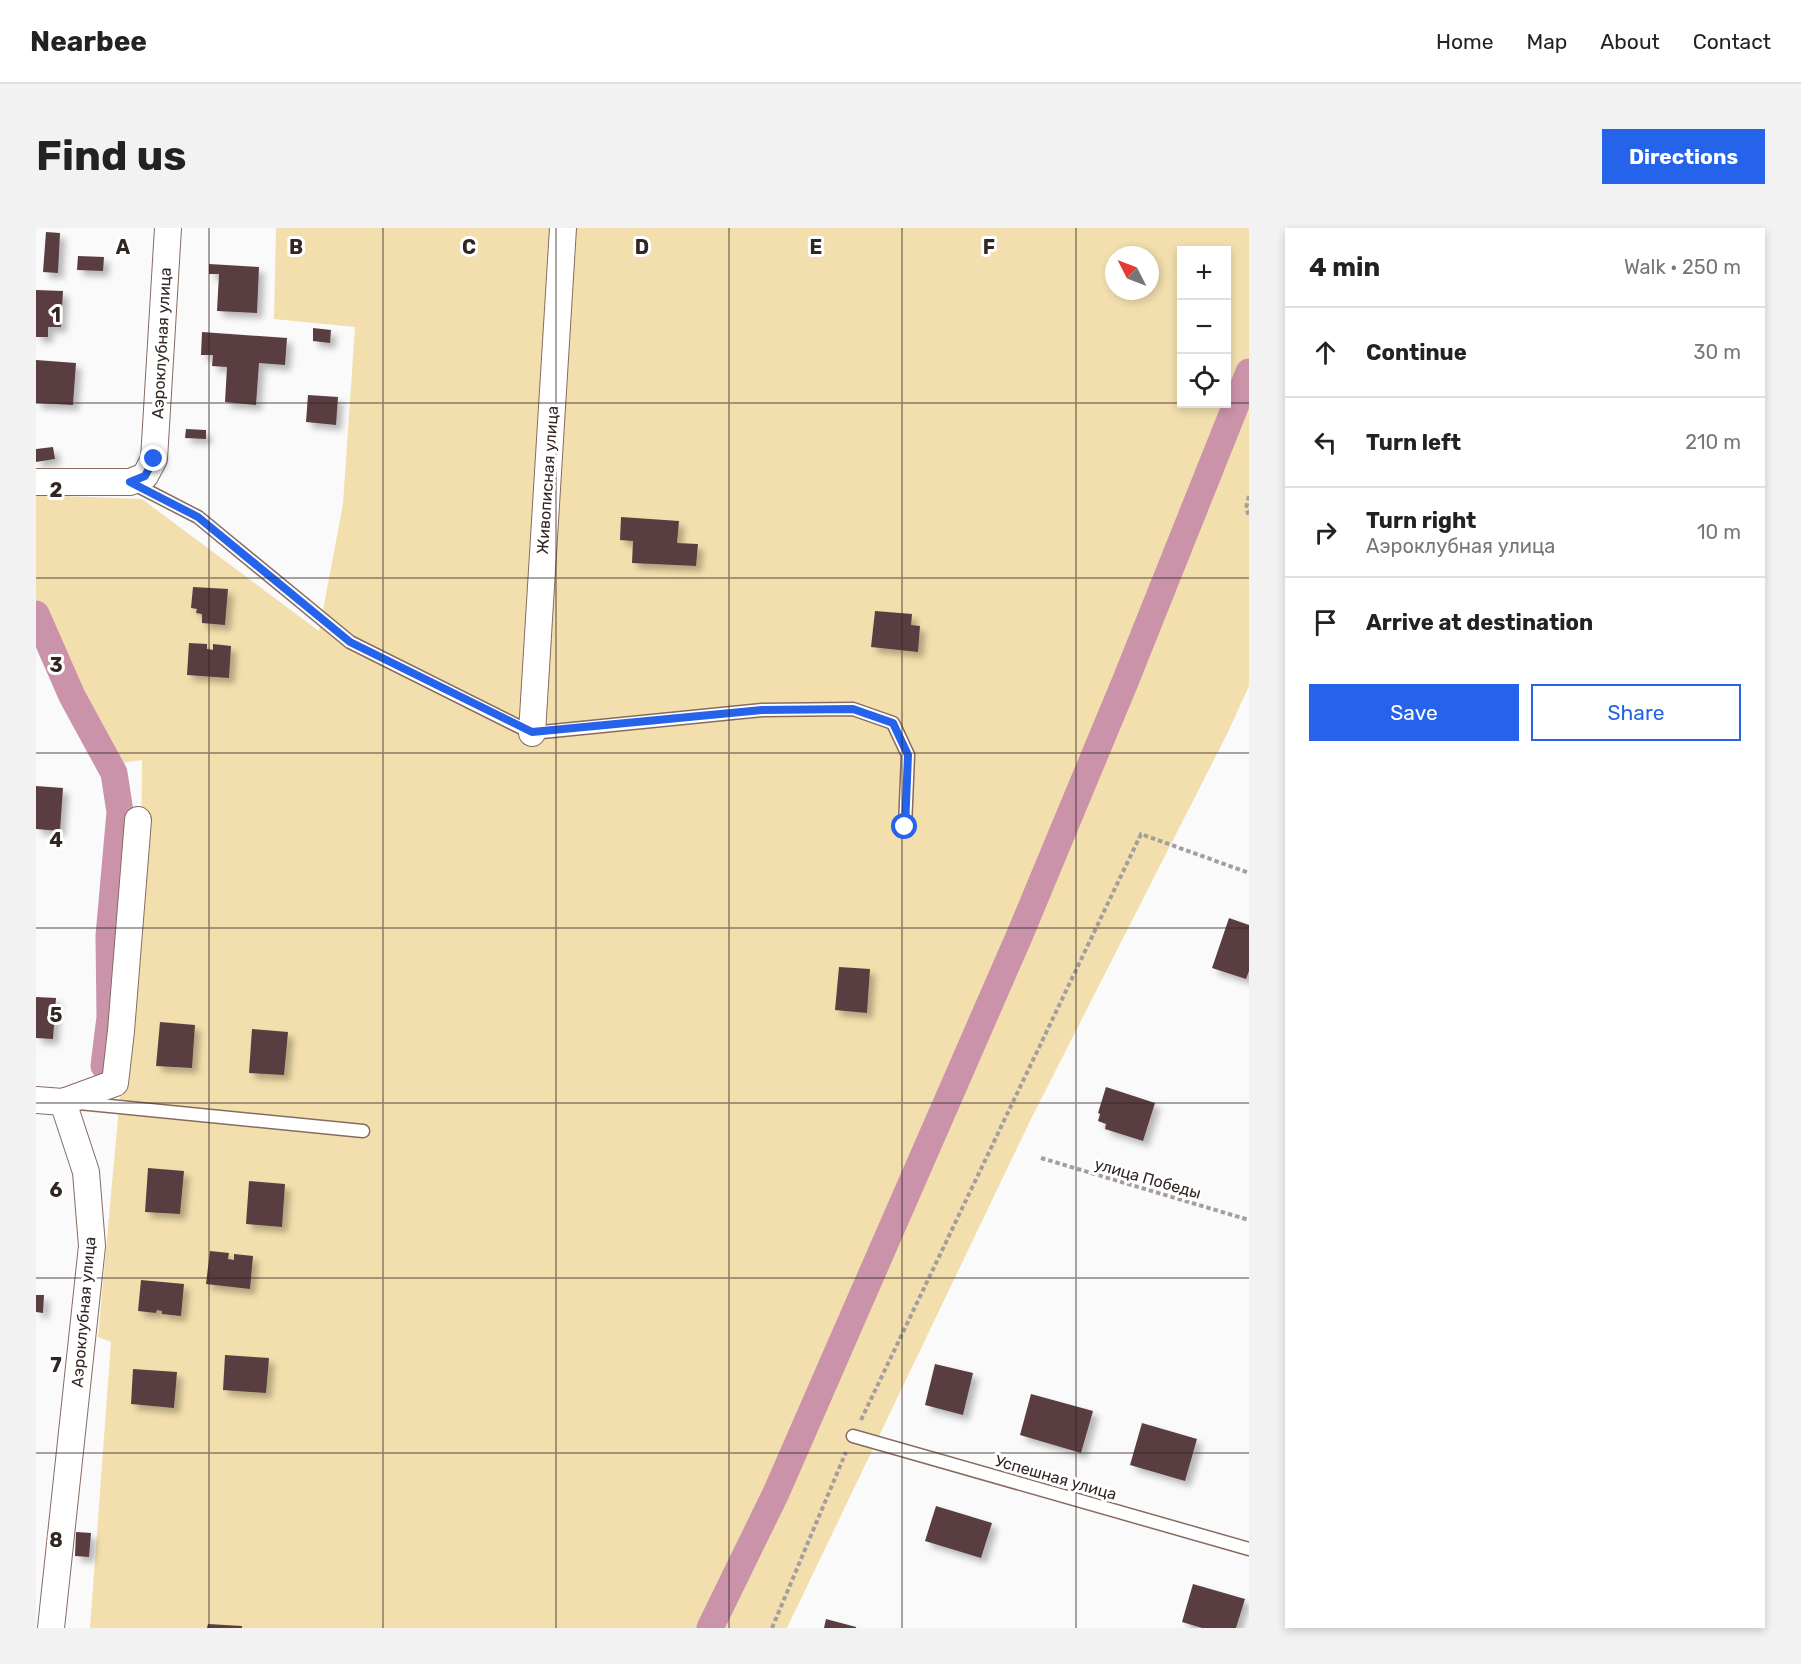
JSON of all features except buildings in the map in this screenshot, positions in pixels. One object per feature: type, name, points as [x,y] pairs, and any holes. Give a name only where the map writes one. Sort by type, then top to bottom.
[{"type":"street","name":"Аэроклубная улица","points":[[130,482],[145,476],[154,459],[168,228]]},
{"type":"street","name":"Живописная улица","points":[[532,732],[563,228]]},
{"type":"street","points":[[36,482],[130,482]]},
{"type":"street","points":[[36,1100],[63,1102],[115,1083],[138,820]]},
{"type":"street","name":"Аэроклубная улица","points":[[51,1628],[92,1246],[86,1172],[63,1102]]},
{"type":"lane","points":[[130,482],[198,517],[350,642],[532,732],[762,710],[853,709],[893,723],[908,755],[905,827]]},
{"type":"lane","points":[[63,1102],[363,1131]]},
{"type":"lane","name":"Успешная улица","points":[[853,1436],[1249,1549]]},
{"type":"path","points":[[1249,496],[1246,508],[1249,516]]},
{"type":"path","points":[[772,1628],[853,1436],[1141,834],[1249,873]]},
{"type":"path","name":"улица Победы","points":[[1041,1158],[1249,1220]]},
{"type":"shaded area","points":[[276,228],[1249,228],[1249,686],[1228,732],[1030,1121],[787,1628],[90,1628],[111,1342],[98,1337],[141,866],[142,760],[114,764],[36,599],[36,495],[142,499],[319,631],[343,504],[355,327],[274,319]]},
{"type":"waterway","points":[[710,1628],[776,1493],[1018,939],[1125,682],[1249,372]]},
{"type":"waterway","points":[[36,614],[72,696],[114,773],[120,812],[109,936],[110,1017],[104,1066]]},
{"type":"route","points":[[154,459],[145,476],[130,482],[198,517],[350,642],[481,709],[532,732],[762,710],[853,709],[893,723],[908,755],[905,827]]}]
